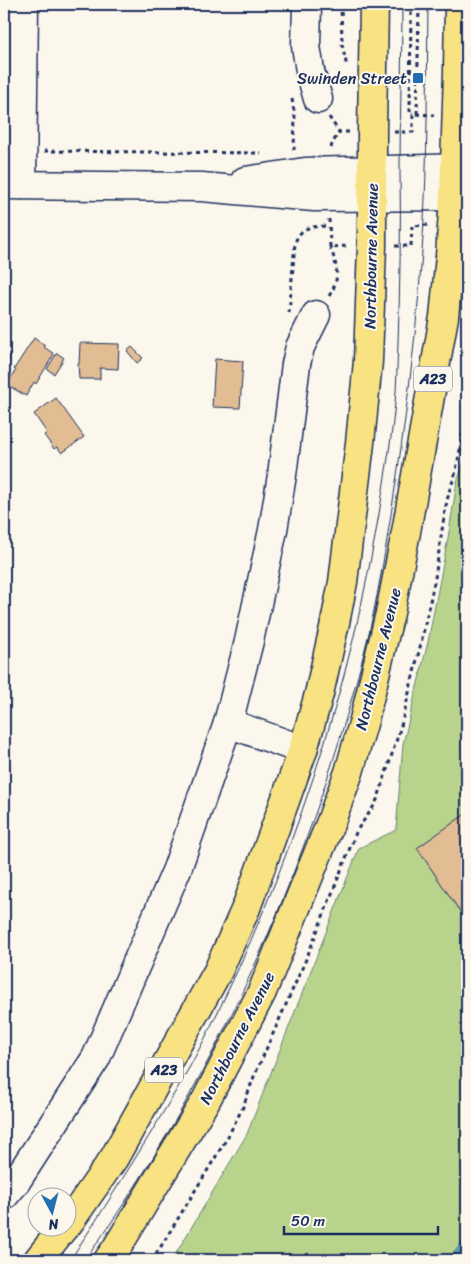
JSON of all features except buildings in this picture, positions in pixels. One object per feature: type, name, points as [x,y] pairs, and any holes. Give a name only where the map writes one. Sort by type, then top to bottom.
[{"type":"highway","name":"Northbourne Avenue","points":[[78,1208],[114,1158],[218,971],[246,908],[304,750],[319,694],[343,582],[368,361],[372,246],[374,4]]},
{"type":"highway","name":"Northbourne Avenue","points":[[108,1260],[206,1100],[262,992],[330,824],[348,772],[371,693],[390,613],[406,532],[444,317],[461,196],[458,71],[459,4]]},
{"type":"highway","name":"Northbourne Avenue","points":[[38,1260],[57,1236]]},
{"type":"street","points":[[24,4],[22,150],[13,185],[202,187],[305,172],[372,184],[461,196]]},
{"type":"street","points":[[307,4],[306,46],[310,71],[318,99]]},
{"type":"street","points":[[372,184],[461,169]]},
{"type":"street","points":[[4,1196],[15,1184],[96,1058],[178,869],[228,723],[249,641],[273,530],[296,364],[300,347],[316,315]]},
{"type":"street","points":[[228,723],[304,750]]},
{"type":"path","points":[[341,4],[342,44],[349,74]]},
{"type":"path","points":[[411,4],[410,114],[415,114],[419,4]]},
{"type":"path","points":[[350,124],[350,132]]},
{"type":"path","points":[[22,150],[265,153]]},
{"type":"path","points":[[289,317],[297,237],[306,228],[329,226]]},
{"type":"path","points":[[316,315],[336,283],[337,267],[330,246]]},
{"type":"green space","points":[[467,443],[467,1260],[172,1260],[247,1134],[359,848],[396,830],[403,744],[428,642],[457,482],[464,462]]},
{"type":"waterway","points":[[451,1260],[467,1240]]},
{"type":"tram line","points":[[70,1260],[178,1088],[236,974],[264,909],[314,777],[353,641],[381,502],[396,396],[400,279],[402,4]]},
{"type":"tram line","points":[[85,1260],[134,1189],[179,1114],[220,1038],[257,960],[291,880],[347,716],[369,633],[381,574],[413,356],[425,208],[428,4]]},
{"type":"place","name":"Swinden Street","points":[[418,78]]}]
